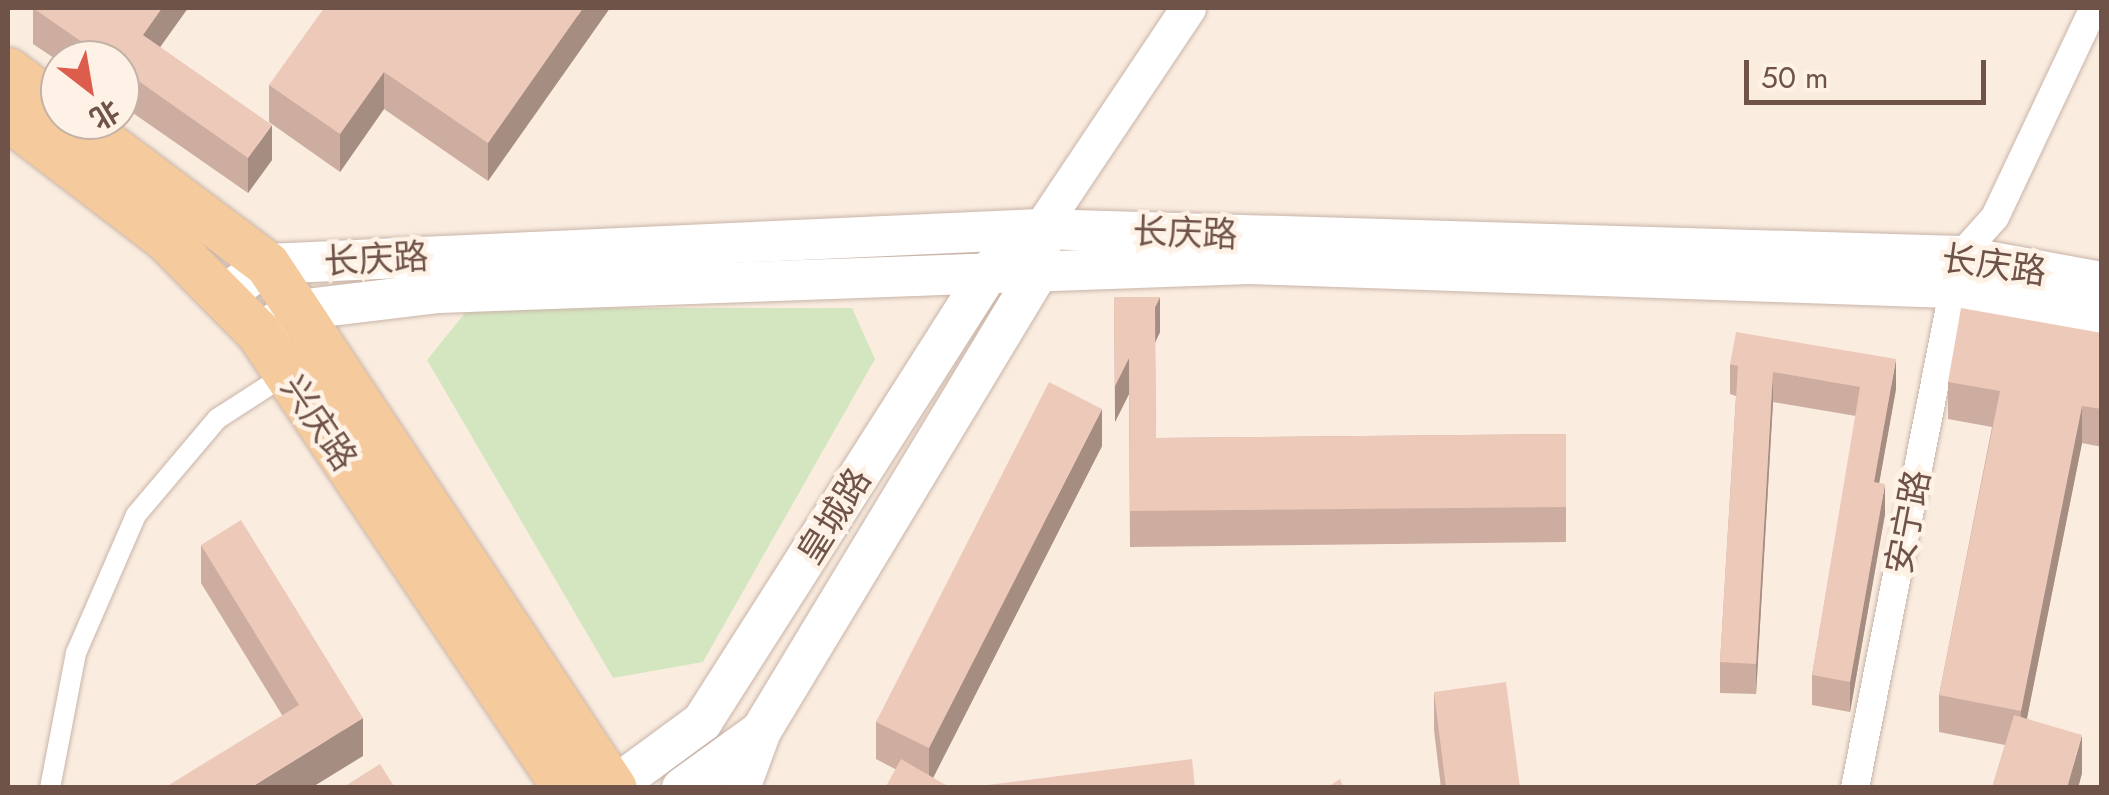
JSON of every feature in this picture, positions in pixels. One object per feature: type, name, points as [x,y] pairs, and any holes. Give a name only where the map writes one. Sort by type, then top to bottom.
[{"type":"main road","points":[[8,70],[40,94]]},
{"type":"main road","name":"兴庆路","points":[[8,118],[166,239],[258,332],[305,362],[613,787]]},
{"type":"main road","points":[[101,140],[268,264],[223,296]]},
{"type":"main road","name":"长庆路","points":[[268,264],[1040,228],[2102,282]]},
{"type":"main road","points":[[1040,228],[1040,269]]},
{"type":"main road","name":"皇城路","points":[[613,787],[702,722],[990,270],[1040,228]]},
{"type":"main road","name":"兴庆路","points":[[268,264],[298,310],[305,362],[565,788]]},
{"type":"main road","points":[[258,332],[298,310],[438,293],[990,270],[1249,264],[1957,272],[2102,314]]},
{"type":"main road","name":"皇城路","points":[[682,788],[760,731],[1040,269]]},
{"type":"main road","points":[[740,788],[760,731]]},
{"type":"street","name":"皇城路","points":[[1040,228],[1188,8]]},
{"type":"street","points":[[1957,272],[1995,218],[2094,8]]},
{"type":"street","name":"安宁路","points":[[1855,788],[1957,272]]},
{"type":"street","points":[[50,788],[76,653],[136,515],[218,419],[305,362]]},
{"type":"green space","points":[[469,308],[852,308],[875,359],[703,662],[613,678],[427,360]]},
{"type":"building","points":[[33,8],[162,8],[143,35],[272,125],[248,158],[140,82],[140,40],[79,40]]},
{"type":"building","points":[[324,8],[583,8],[488,143],[384,72],[340,134],[269,85]]},
{"type":"building","points":[[1114,297],[1160,297],[1155,307],[1156,438],[1566,434],[1566,507],[1130,511],[1129,358],[1115,386]]},
{"type":"building","points":[[1961,308],[2102,333],[2102,409],[2082,406],[2021,711],[1939,695],[2000,391],[1948,382]]},
{"type":"building","points":[[1736,332],[1896,359],[1874,482],[1885,484],[1850,682],[1812,675],[1860,387],[1773,372],[1756,664],[1720,662],[1738,366],[1730,364]]},
{"type":"building","points":[[1049,382],[1102,409],[929,748],[876,722]]},
{"type":"building","points":[[241,520],[363,718],[250,788],[164,788],[299,705],[201,545]]},
{"type":"building","points":[[1506,682],[1520,788],[1446,788],[1434,692]]},
{"type":"building","points":[[2014,715],[2082,735],[2067,788],[1992,788]]},
{"type":"building","points":[[901,759],[951,788],[885,788]]},
{"type":"building","points":[[1192,759],[1195,788],[988,788],[988,785]]},
{"type":"building","points":[[380,764],[395,788],[342,788]]},
{"type":"building","points":[[1340,779],[1344,788],[1326,788]]}]
